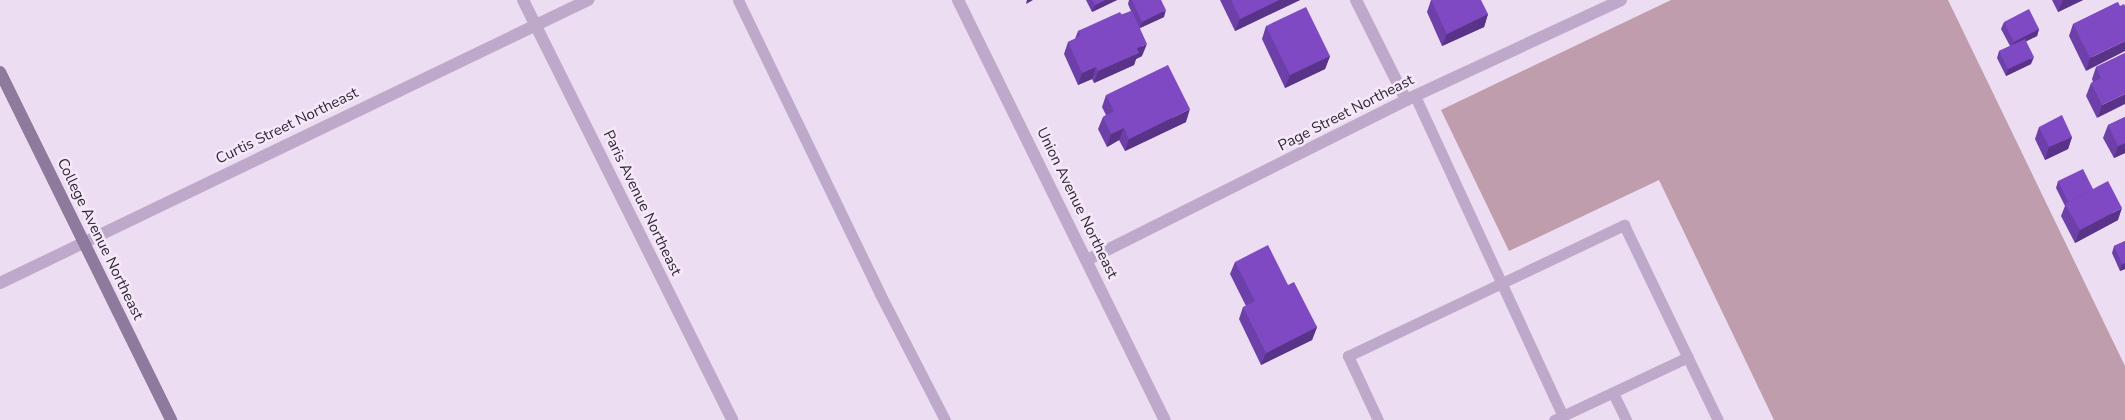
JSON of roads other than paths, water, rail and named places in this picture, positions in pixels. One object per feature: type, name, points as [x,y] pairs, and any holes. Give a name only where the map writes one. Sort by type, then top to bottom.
[{"type":"street","name":"Paris Avenue Northeast","points":[[523,0],[732,420]]},
{"type":"street","name":"Curtis Street Northeast","points":[[0,284],[588,0]]},
{"type":"street","name":"Union Avenue Northeast","points":[[958,0],[1165,420]]},
{"type":"street","points":[[1356,0],[1410,98]]},
{"type":"street","name":"Page Street Northeast","points":[[1087,260],[1410,98],[1621,0]]},
{"type":"street","name":"College Avenue Northeast","points":[[0,72],[171,420]]},
{"type":"lane","points":[[738,0],[880,294],[945,420]]},
{"type":"lane","points":[[1410,98],[1501,283],[1559,418],[1688,357]]},
{"type":"lane","points":[[1378,420],[1348,356],[1624,225],[1718,420]]},
{"type":"lane","points":[[1613,392],[1626,420]]}]
